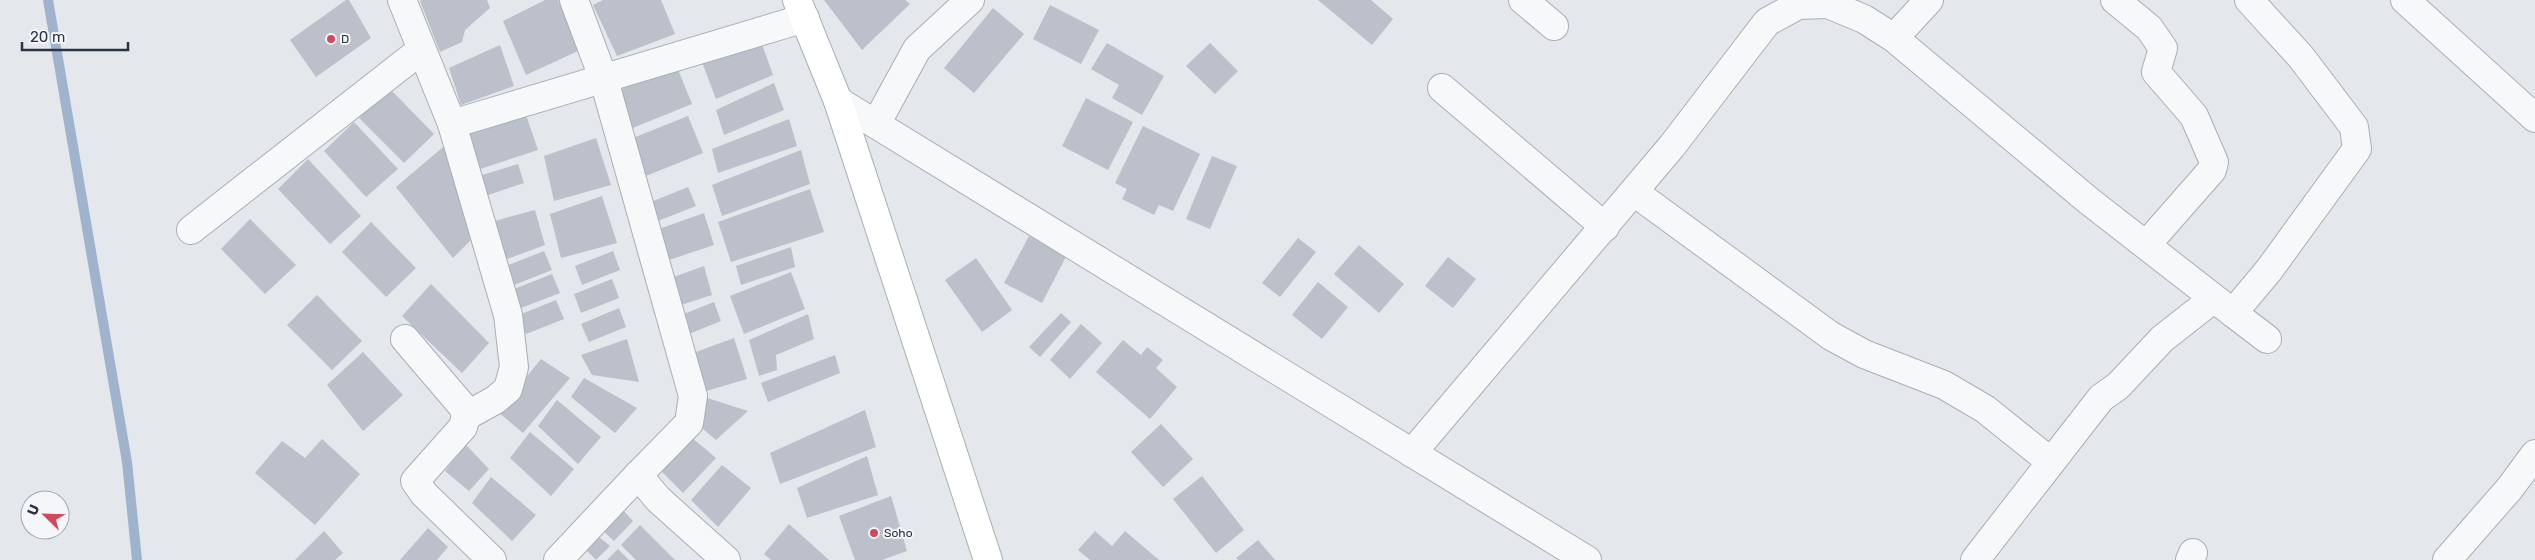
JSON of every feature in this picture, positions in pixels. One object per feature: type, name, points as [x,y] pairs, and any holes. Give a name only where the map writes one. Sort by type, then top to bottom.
[{"type":"street","points":[[402,0],[452,124],[508,315],[514,367],[508,389],[495,400],[466,416]]},
{"type":"street","points":[[558,560],[689,423],[693,396],[604,80],[574,0]]},
{"type":"street","points":[[876,124],[917,49],[970,0]]},
{"type":"street","points":[[1523,0],[1554,26]]},
{"type":"street","points":[[1894,38],[1930,0]]},
{"type":"street","points":[[2115,0],[2149,28],[2163,48],[2156,72],[2194,116],[2214,162],[2212,170],[2147,244]]},
{"type":"street","points":[[1975,560],[2101,398],[2118,386],[2162,339],[2223,306],[2269,270],[2357,149],[2354,127],[2301,56],[2250,0]]},
{"type":"street","points":[[2405,0],[2535,118]]},
{"type":"street","points":[[1412,453],[1672,146],[1767,22],[1798,5],[1828,4],[1864,19],[1894,38],[2089,201],[2147,244],[2267,339]]},
{"type":"street","points":[[452,124],[604,80],[801,9],[838,101],[988,560]]},
{"type":"street","points":[[191,230],[422,50]]},
{"type":"street","points":[[1442,88],[1605,227]]},
{"type":"street","points":[[838,101],[1587,560]]},
{"type":"street","points":[[1634,192],[1830,336],[1864,354],[1944,385],[1985,409],[2051,462]]},
{"type":"street","points":[[406,339],[462,407],[466,416],[463,426],[415,481],[424,494],[492,560]]},
{"type":"street","points":[[2447,560],[2510,488],[2535,454]]},
{"type":"street","points":[[638,475],[658,499],[726,560]]},
{"type":"building","name":"D","points":[[346,0],[349,0],[371,38],[316,77],[290,40]]},
{"type":"building","points":[[487,0],[490,8],[465,30],[462,42],[440,52],[420,1]]},
{"type":"building","points":[[545,0],[558,0],[580,50],[526,75],[503,21]]},
{"type":"building","points":[[603,0],[661,0],[675,34],[617,56],[593,5]]},
{"type":"building","points":[[824,0],[905,0],[910,4],[862,50]]},
{"type":"building","points":[[1318,0],[1371,0],[1393,19],[1372,45]]},
{"type":"building","points":[[1050,5],[1099,30],[1081,64],[1033,39]]},
{"type":"building","points":[[993,8],[1024,34],[974,93],[944,68]]},
{"type":"building","points":[[759,36],[773,75],[716,99],[700,57]]},
{"type":"building","points":[[1107,43],[1164,76],[1142,115],[1112,98],[1119,85],[1091,69]]},
{"type":"building","points":[[1210,43],[1238,71],[1215,94],[1186,66]]},
{"type":"building","points":[[500,45],[514,86],[461,105],[449,68]]},
{"type":"building","points":[[677,67],[692,104],[630,129],[616,91]]},
{"type":"building","points":[[774,83],[784,110],[724,135],[716,110]]},
{"type":"building","points":[[389,88],[434,134],[404,163],[359,118]]},
{"type":"building","points":[[1086,98],[1133,122],[1108,170],[1062,146]]},
{"type":"building","points":[[525,112],[538,150],[474,171],[463,132]]},
{"type":"building","points":[[688,116],[703,153],[641,178],[628,140]]},
{"type":"building","points":[[789,119],[797,146],[718,173],[712,149]]},
{"type":"building","points":[[354,122],[398,169],[366,197],[324,151]]},
{"type":"building","points":[[1143,126],[1200,154],[1173,211],[1159,205],[1154,215],[1122,199],[1127,189],[1115,183]]},
{"type":"building","points":[[596,138],[611,185],[554,201],[544,156]]},
{"type":"building","points":[[449,142],[478,233],[453,258],[396,187]]},
{"type":"building","points":[[801,150],[810,184],[722,216],[712,185]]},
{"type":"building","points":[[1212,156],[1237,166],[1210,229],[1186,219]]},
{"type":"building","points":[[308,159],[361,216],[330,244],[278,189]]},
{"type":"building","points":[[518,164],[524,183],[485,196],[479,176]]},
{"type":"building","points":[[688,187],[696,206],[658,221],[651,202]]},
{"type":"building","points":[[810,189],[824,232],[731,262],[718,222]]},
{"type":"building","points":[[602,196],[617,243],[561,258],[550,214]]},
{"type":"building","points":[[535,210],[545,245],[502,261],[491,222]]},
{"type":"building","points":[[704,213],[714,245],[663,262],[656,230]]},
{"type":"building","points":[[250,219],[296,265],[265,294],[221,249]]},
{"type":"building","points":[[371,222],[416,268],[386,297],[342,252]]},
{"type":"building","points":[[1029,236],[1043,244],[1047,237],[1070,249],[1042,303],[1004,283]]},
{"type":"building","points":[[1298,238],[1316,252],[1280,297],[1262,283]]},
{"type":"building","points":[[1359,245],[1404,284],[1379,313],[1334,274]]},
{"type":"building","points":[[791,247],[795,267],[741,285],[736,266]]},
{"type":"building","points":[[544,251],[552,270],[514,285],[506,266]]},
{"type":"building","points":[[613,251],[620,270],[582,285],[575,266]]},
{"type":"building","points":[[1448,257],[1476,279],[1453,308],[1425,286]]},
{"type":"building","points":[[976,258],[1012,310],[982,332],[945,280]]},
{"type":"building","points":[[704,266],[712,295],[678,306],[671,278]]},
{"type":"building","points":[[791,272],[805,309],[744,334],[730,296]]},
{"type":"building","points":[[552,274],[560,293],[521,308],[514,289]]},
{"type":"building","points":[[612,279],[619,298],[581,313],[574,294]]},
{"type":"building","points":[[1318,282],[1348,307],[1322,339],[1292,315]]},
{"type":"building","points":[[431,284],[489,343],[462,373],[402,316]]},
{"type":"building","points":[[317,295],[362,341],[332,370],[287,325]]},
{"type":"building","points":[[556,300],[564,319],[526,334],[519,315]]},
{"type":"building","points":[[714,302],[721,321],[684,336],[676,317]]},
{"type":"building","points":[[619,308],[626,327],[589,342],[581,324]]},
{"type":"building","points":[[1061,313],[1071,322],[1040,357],[1029,347]]},
{"type":"building","points":[[808,314],[814,339],[776,355],[777,370],[759,376],[749,340]]},
{"type":"building","points":[[1081,324],[1102,343],[1070,379],[1050,360]]},
{"type":"building","points":[[734,338],[747,379],[703,392],[693,353]]},
{"type":"building","points":[[627,339],[639,382],[592,375],[581,355]]},
{"type":"building","points":[[1123,340],[1141,355],[1147,347],[1163,360],[1156,368],[1177,387],[1150,419],[1096,372]]},
{"type":"building","points":[[363,352],[403,395],[363,431],[327,385]]},
{"type":"building","points":[[835,355],[840,373],[768,402],[761,383]]},
{"type":"building","points":[[541,359],[570,378],[523,433],[498,412]]},
{"type":"building","points":[[584,378],[637,408],[615,433],[571,397]]},
{"type":"building","points":[[701,396],[748,411],[716,440],[695,422]]},
{"type":"building","points":[[557,400],[601,437],[578,464],[538,426]]},
{"type":"building","points":[[865,410],[876,447],[780,484],[770,453]]},
{"type":"building","points":[[1161,424],[1193,459],[1163,487],[1131,452]]},
{"type":"building","points":[[530,432],[574,469],[551,496],[510,458]]},
{"type":"building","points":[[691,437],[716,458],[683,493],[661,471]]},
{"type":"building","points":[[322,439],[360,474],[315,525],[255,473],[282,441],[305,458]]},
{"type":"building","points":[[466,445],[489,469],[469,491],[445,471]]},
{"type":"building","points":[[867,456],[878,495],[807,518],[797,488]]},
{"type":"building","points":[[722,465],[751,488],[718,527],[691,500]]},
{"type":"building","points":[[1202,476],[1244,530],[1216,553],[1173,499]]},
{"type":"building","points":[[491,477],[536,515],[512,541],[472,503]]},
{"type":"building","name":"Soho","points":[[891,496],[907,551],[882,560],[855,560],[839,516]]},
{"type":"building","points":[[620,507],[633,521],[614,541],[600,528]]},
{"type":"building","points":[[789,524],[829,560],[771,560],[764,554]]},
{"type":"building","points":[[640,525],[675,560],[636,560],[621,545]]},
{"type":"building","points":[[428,528],[448,547],[437,560],[400,560]]},
{"type":"building","points":[[324,531],[343,553],[335,560],[295,560]]},
{"type":"building","points":[[1095,531],[1112,546],[1125,531],[1159,560],[1090,560],[1078,550]]},
{"type":"building","points":[[593,532],[610,546],[596,560],[582,546]]},
{"type":"building","points":[[1258,540],[1275,560],[1238,560],[1236,558]]},
{"type":"building","points":[[618,549],[629,560],[607,560]]},
{"type":"waterway","points":[[48,0],[127,462],[137,560]]},
{"type":"place","name":"D","points":[[331,39]]},
{"type":"place","name":"Soho","points":[[874,533]]}]
